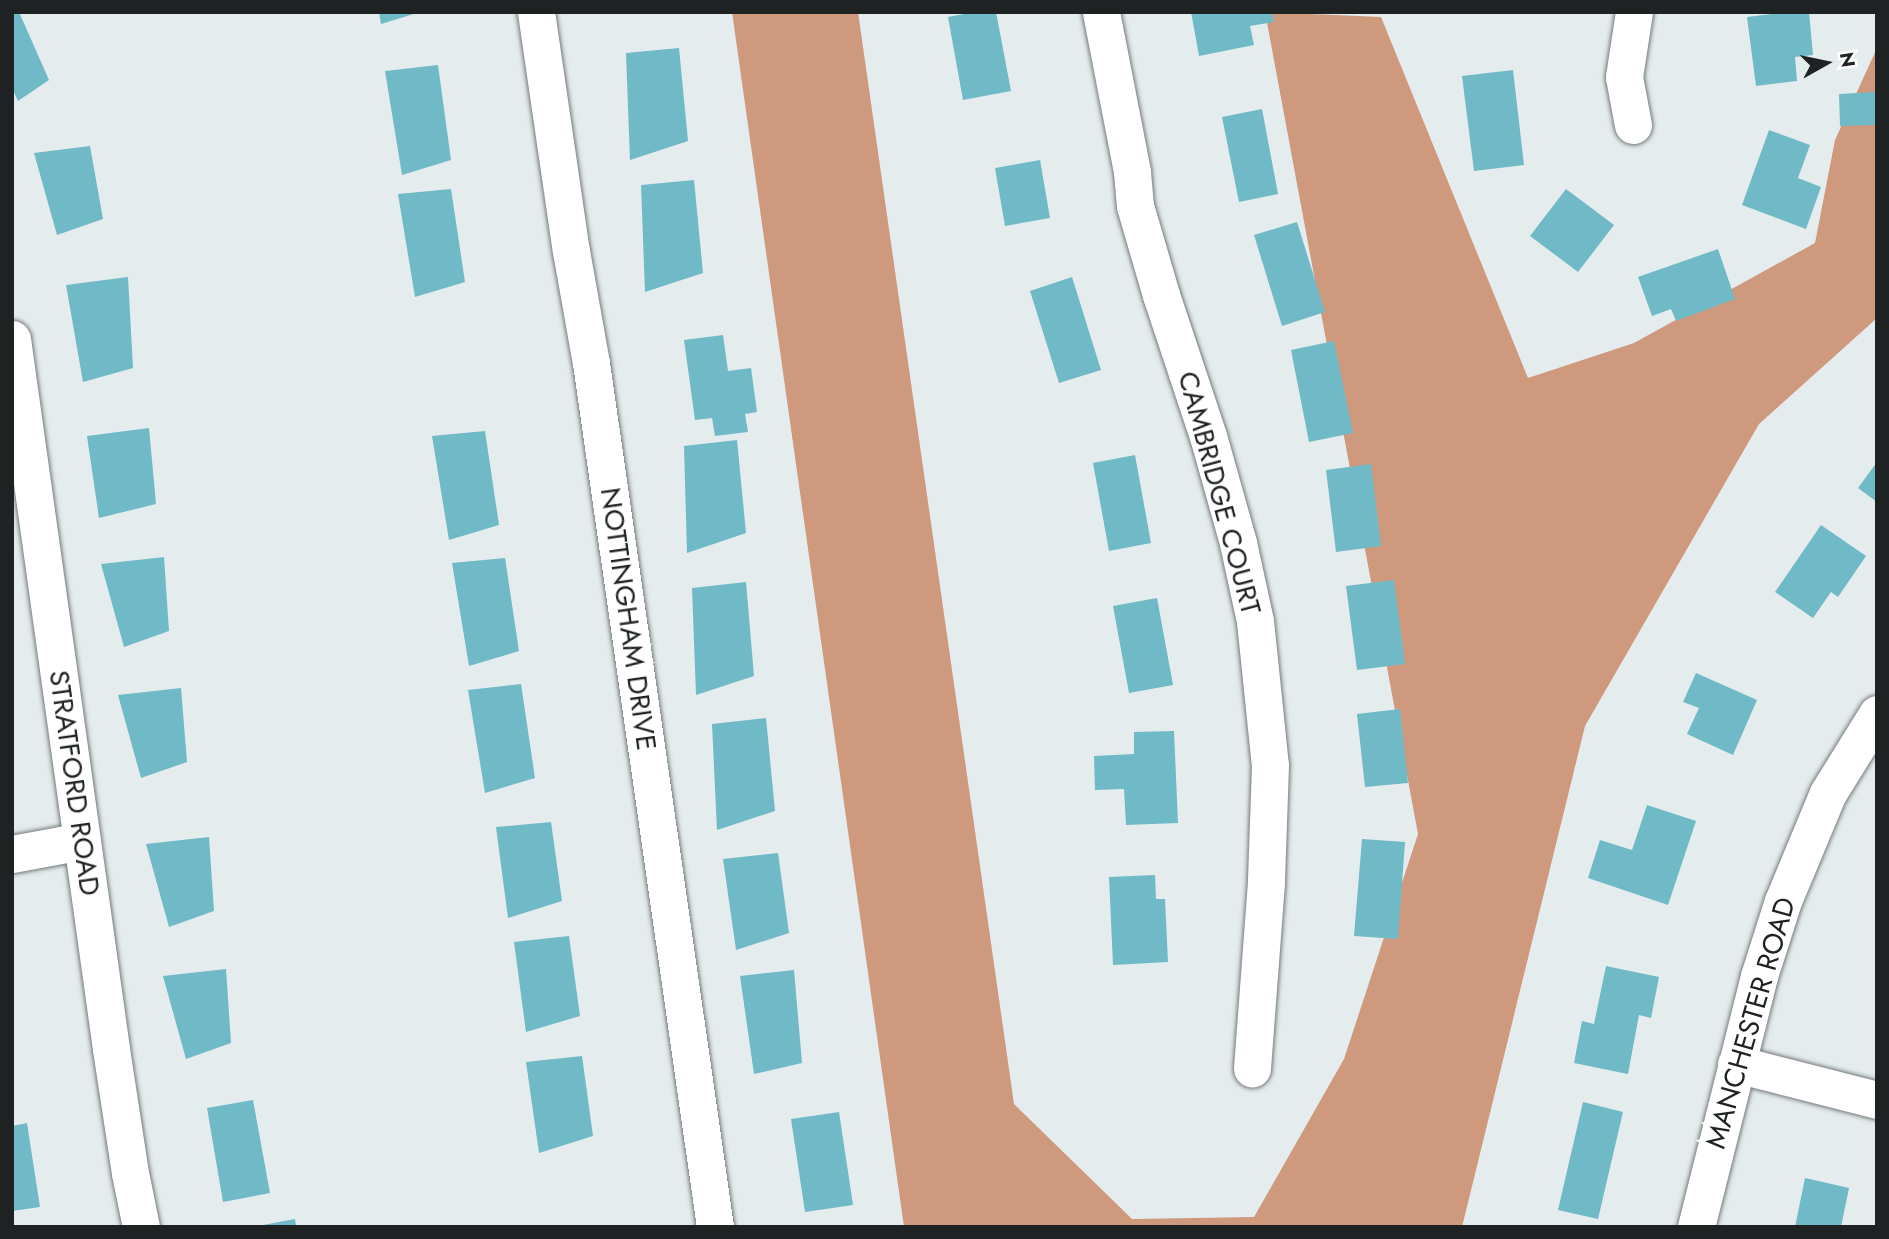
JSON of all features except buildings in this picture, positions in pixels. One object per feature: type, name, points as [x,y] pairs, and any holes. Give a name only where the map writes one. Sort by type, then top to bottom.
[{"type":"street","name":"NOTTINGHAM DRIVE","points":[[536,12],[571,251],[591,363],[715,1227]]},
{"type":"street","name":"CAMBRIDGE COURT","points":[[1101,12],[1132,172],[1135,206],[1161,295],[1212,447],[1238,542],[1255,621],[1270,765],[1266,882],[1252,1068]]},
{"type":"street","points":[[1633,125],[1624,77],[1634,12]]},
{"type":"street","name":"STRATFORD ROAD","points":[[12,339],[130,1173],[141,1227]]},
{"type":"street","name":"MANCHESTER ROAD","points":[[1696,1227],[1759,976],[1783,901],[1828,793],[1877,713]]},
{"type":"street","points":[[12,854],[82,841]]},
{"type":"street","points":[[1736,1063],[1877,1100]]},
{"type":"shaded area","points":[[732,12],[858,12],[1014,1104],[1132,1219],[1254,1217],[1344,1059],[1418,834],[1265,12],[1381,17],[1528,378],[1634,343],[1815,243],[1835,140],[1877,48],[1877,318],[1759,424],[1585,726],[1462,1227],[904,1227]]}]
